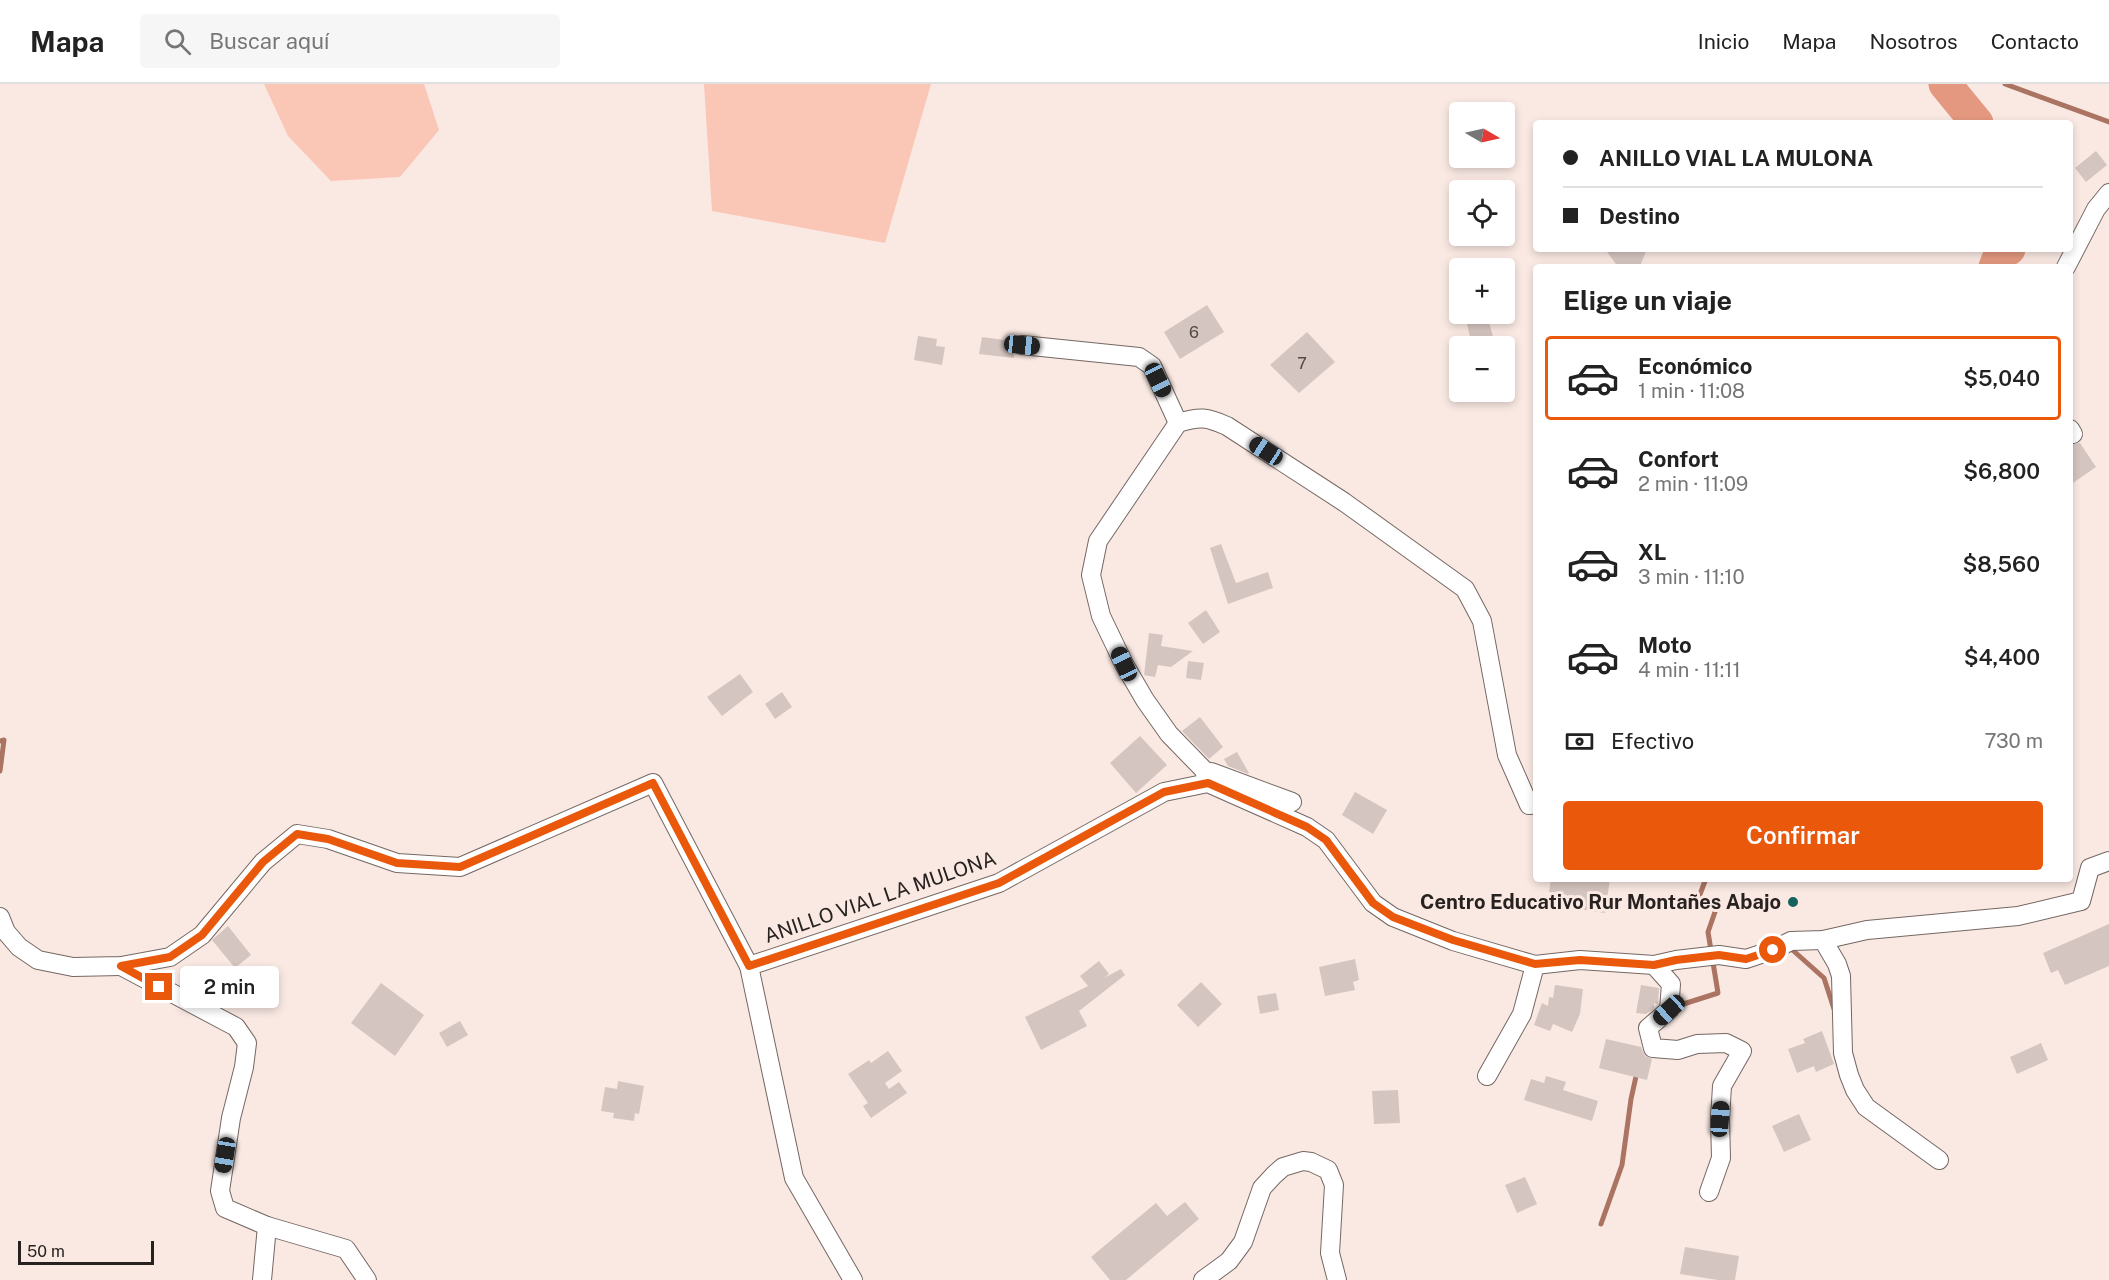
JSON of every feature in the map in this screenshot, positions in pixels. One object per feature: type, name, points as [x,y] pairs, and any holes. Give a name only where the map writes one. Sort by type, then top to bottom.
[{"type":"street","points":[[2068,264],[2096,208],[2109,193]]},
{"type":"street","points":[[1022,345],[1139,357],[1152,366],[1178,423]]},
{"type":"street","points":[[1533,804],[1529,805],[1507,755],[1482,621],[1465,589],[1344,502],[1227,426],[1207,418],[1194,418],[1178,423],[1098,542],[1091,575],[1101,616],[1124,664],[1145,700],[1169,734],[1206,776],[1307,827],[1326,840],[1373,903],[1393,917],[1453,940],[1535,964],[1580,960],[1654,965],[1719,955],[1746,959],[1791,941],[1823,940],[1867,930],[2018,916],[2058,908],[2081,901],[2090,868],[2109,861]]},
{"type":"street","points":[[1206,776],[1292,802]]},
{"type":"street","name":"ANILLO VIAL LA MULONA","points":[[0,916],[6,932],[19,947],[38,960],[73,967],[121,966],[170,957],[202,935],[263,862],[297,834],[328,839],[397,863],[460,867],[653,783],[749,966],[999,883],[1164,792],[1206,776]]},
{"type":"street","points":[[1823,940],[1841,976],[1843,1053],[1849,1076],[1866,1107],[1939,1160]]},
{"type":"street","points":[[1487,1076],[1522,1014],[1535,964]]},
{"type":"street","points":[[1654,965],[1671,984],[1669,1010],[1648,1028],[1653,1048],[1678,1050],[1698,1044],[1726,1043],[1742,1051],[1722,1086],[1721,1158],[1709,1192]]},
{"type":"street","points":[[121,966],[236,1027],[247,1043],[244,1067],[231,1118],[220,1191],[225,1208],[267,1226],[346,1249],[367,1280]]},
{"type":"street","points":[[749,966],[794,1178],[853,1280]]},
{"type":"street","points":[[1203,1280],[1229,1261],[1243,1242],[1262,1188],[1283,1167],[1303,1161],[1328,1170],[1334,1185],[1330,1254],[1337,1280]]},
{"type":"street","points":[[262,1280],[267,1226]]},
{"type":"shaded area","points":[[264,84],[424,84],[439,130],[400,177],[331,181],[288,136]]},
{"type":"shaded area","points":[[704,84],[931,84],[885,243],[712,211]]},
{"type":"building","points":[[2096,151],[2107,165],[2086,182],[2075,168]]},
{"type":"building","points":[[1607,252],[1646,252],[1641,264],[1616,264]]},
{"type":"building","points":[[1207,305],[1224,332],[1180,359],[1164,332]]},
{"type":"building","points":[[1467,324],[1490,324],[1493,336],[1470,336]]},
{"type":"building","points":[[1307,332],[1335,362],[1299,393],[1270,365]]},
{"type":"building","points":[[918,336],[937,339],[936,346],[945,347],[942,365],[914,360]]},
{"type":"building","points":[[982,337],[1012,341],[1014,358],[979,354]]},
{"type":"building","points":[[2080,443],[2096,467],[2073,483],[2073,444]]},
{"type":"building","points":[[1221,544],[1236,583],[1268,572],[1273,588],[1228,604],[1210,548]]},
{"type":"building","points":[[1206,610],[1220,632],[1203,644],[1188,623]]},
{"type":"building","points":[[1149,633],[1163,635],[1161,646],[1193,651],[1171,667],[1158,665],[1155,677],[1144,675]]},
{"type":"building","points":[[1188,661],[1204,663],[1201,680],[1186,678]]},
{"type":"building","points":[[740,674],[753,692],[722,716],[707,697]]},
{"type":"building","points":[[782,692],[792,707],[775,719],[765,704]]},
{"type":"building","points":[[1200,717],[1223,747],[1209,759],[1182,731]]},
{"type":"building","points":[[1140,736],[1167,765],[1136,793],[1110,763]]},
{"type":"building","points":[[1237,752],[1248,774],[1228,766],[1224,759]]},
{"type":"building","points":[[1355,792],[1387,810],[1373,834],[1342,815]]},
{"type":"building","points":[[1551,882],[1610,882],[1605,913],[1565,907],[1567,895],[1549,892]]},
{"type":"building","points":[[2109,924],[2109,966],[2065,985],[2058,970],[2051,973],[2043,953]]},
{"type":"building","points":[[228,926],[251,955],[235,968],[212,940]]},
{"type":"building","points":[[1355,959],[1359,980],[1353,982],[1355,990],[1325,996],[1319,967]]},
{"type":"building","points":[[1099,961],[1109,974],[1104,978],[1121,969],[1125,975],[1079,1011],[1087,1026],[1041,1050],[1025,1017],[1088,986],[1080,976]]},
{"type":"building","points":[[1201,982],[1222,1004],[1198,1027],[1177,1005]]},
{"type":"building","points":[[381,983],[424,1015],[395,1056],[351,1023]]},
{"type":"building","points":[[1555,985],[1583,989],[1580,1014],[1572,1032],[1553,1024],[1550,1031],[1534,1025],[1542,1003],[1548,1006],[1549,997],[1553,998]]},
{"type":"building","points":[[1641,985],[1659,988],[1658,1004],[1654,1003],[1654,1008],[1646,1014],[1636,1013]]},
{"type":"building","points":[[1276,993],[1279,1010],[1260,1014],[1257,996]]},
{"type":"building","points":[[460,1021],[468,1035],[447,1047],[439,1033]]},
{"type":"building","points":[[1822,1031],[1834,1064],[1816,1072],[1814,1066],[1797,1073],[1788,1049],[1805,1043],[1803,1039]]},
{"type":"building","points":[[1606,1039],[1641,1047],[1645,1056],[1652,1059],[1647,1080],[1599,1068]]},
{"type":"building","points":[[2041,1043],[2048,1060],[2017,1074],[2010,1057]]},
{"type":"building","points":[[888,1051],[902,1071],[885,1083],[889,1089],[899,1082],[907,1093],[871,1118],[863,1106],[868,1103],[848,1074],[869,1060],[871,1063]]},
{"type":"building","points":[[1546,1076],[1566,1082],[1563,1090],[1598,1101],[1592,1121],[1524,1100],[1531,1079],[1544,1083]]},
{"type":"building","points":[[618,1081],[644,1086],[639,1114],[635,1113],[634,1121],[613,1118],[614,1113],[601,1111],[605,1087],[617,1089]]},
{"type":"building","points":[[1398,1090],[1400,1123],[1374,1124],[1372,1091]]},
{"type":"building","points":[[1799,1114],[1811,1140],[1784,1152],[1772,1126]]},
{"type":"building","points":[[1525,1177],[1537,1204],[1517,1213],[1505,1185]]},
{"type":"building","points":[[1185,1202],[1199,1219],[1126,1280],[1110,1280],[1091,1257],[1156,1203],[1167,1216]]},
{"type":"building","points":[[1685,1247],[1739,1256],[1735,1280],[1718,1280],[1680,1274]]},
{"type":"waterway","points":[[1945,84],[1975,120]]},
{"type":"waterway","points":[[2005,84],[2109,122]]},
{"type":"waterway","points":[[1996,264],[2001,252]]},
{"type":"waterway","points":[[0,741],[4,740],[0,771]]},
{"type":"waterway","points":[[1674,1007],[1718,993],[1708,932],[1716,909],[1710,900],[1703,903],[1699,897],[1705,882]]},
{"type":"waterway","points":[[1788,946],[1824,978],[1834,1009]]},
{"type":"waterway","points":[[1601,1224],[1622,1165],[1637,1072]]},
{"type":"place","name":"Centro Educativo Rur Montañes Abajo","points":[[1793,902]]},
{"type":"route","points":[[159,987],[121,966],[170,957],[202,935],[263,862],[297,834],[328,839],[397,863],[460,867],[653,783],[749,966],[999,883],[1164,792],[1208,783],[1307,827],[1326,840],[1373,903],[1393,917],[1453,940],[1535,964],[1580,960],[1654,965],[1719,955],[1746,959],[1773,950]]}]
